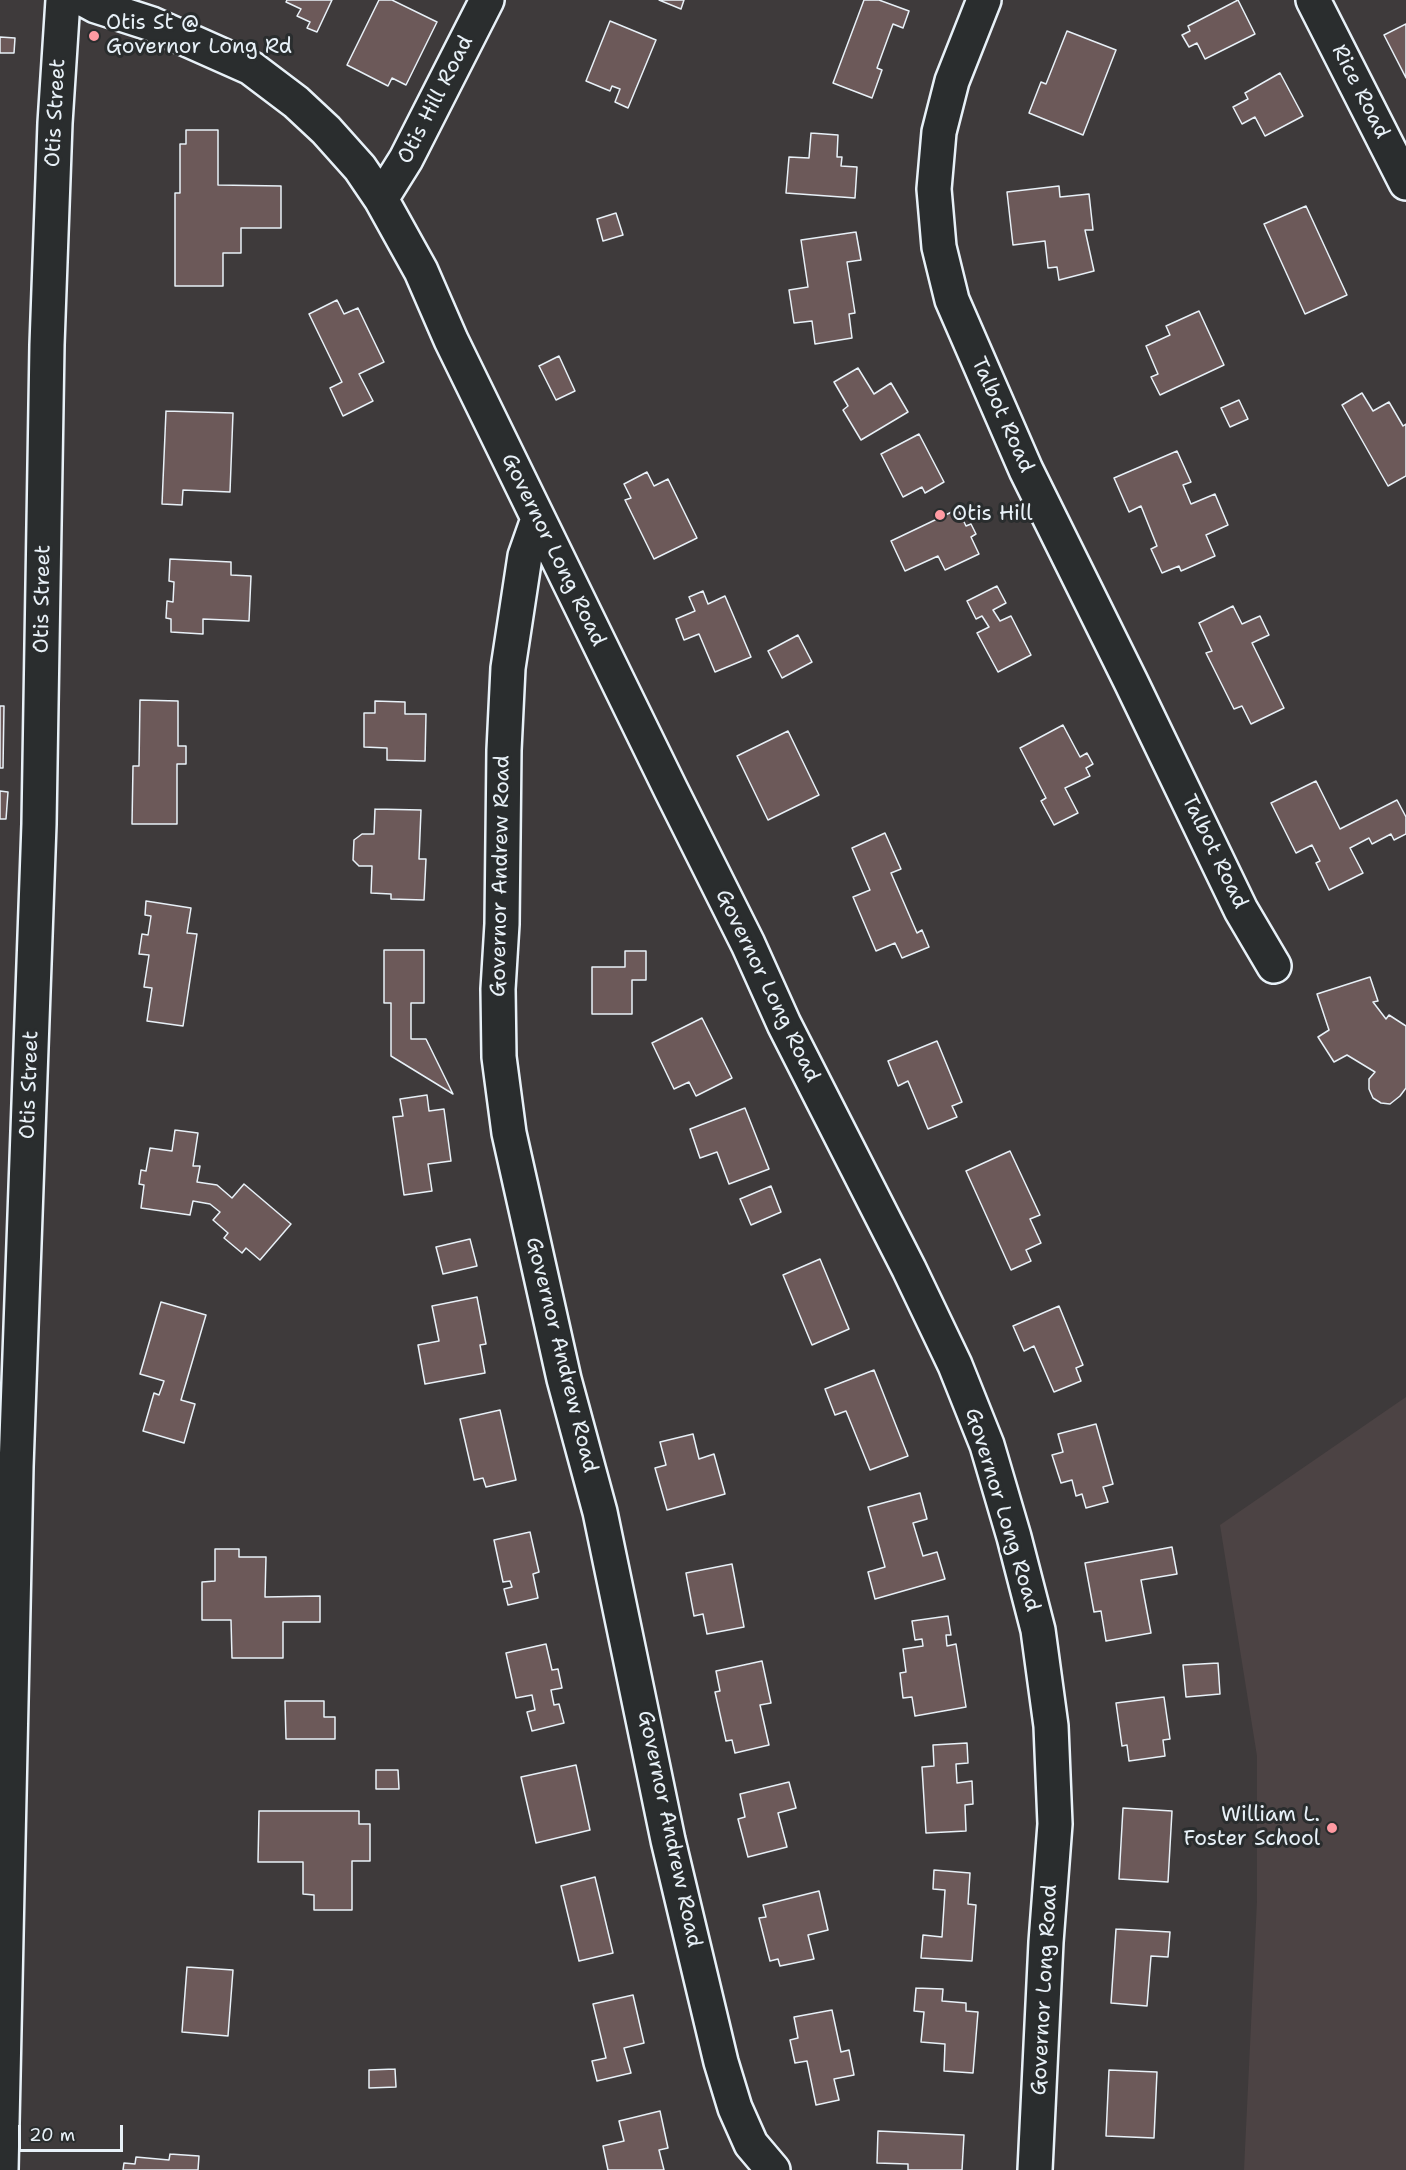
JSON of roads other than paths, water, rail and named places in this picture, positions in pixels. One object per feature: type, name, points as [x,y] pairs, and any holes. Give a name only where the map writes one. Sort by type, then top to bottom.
[{"type":"street","name":"Otis Street","points":[[1,2170],[15,1502],[39,800],[47,345],[54,145],[63,0]]},
{"type":"street","name":"Governor Long Road","points":[[85,0],[96,6],[152,24],[250,68],[296,102],[326,129],[360,168],[381,199],[421,271],[451,340],[748,944],[784,1024],[955,1365],[987,1444],[1014,1537],[1038,1630],[1051,1726],[1055,1824],[1046,1942],[1035,2170]]},
{"type":"street","name":"Otis Hill Road","points":[[381,199],[406,159],[487,0]]},
{"type":"street","name":"Talbot Road","points":[[984,0],[952,81],[939,132],[935,201],[939,247],[952,300],[1026,470],[1241,910],[1274,966]]},
{"type":"street","name":"Rice Road","points":[[1313,0],[1406,183]]},
{"type":"street","name":"Governor Andrew Road","points":[[538,519],[525,556],[515,612],[507,680],[502,924],[498,989],[499,1057],[509,1133],[564,1379],[600,1512],[668,1840],[721,2062],[735,2108],[751,2144],[773,2170]]},
{"type":"place","name":"Otis St @ Governor Long Rd","points":[[94,36]]},
{"type":"place","name":"Otis Hill","points":[[940,515]]},
{"type":"place","name":"William L. Foster School","points":[[1332,1828]]}]
